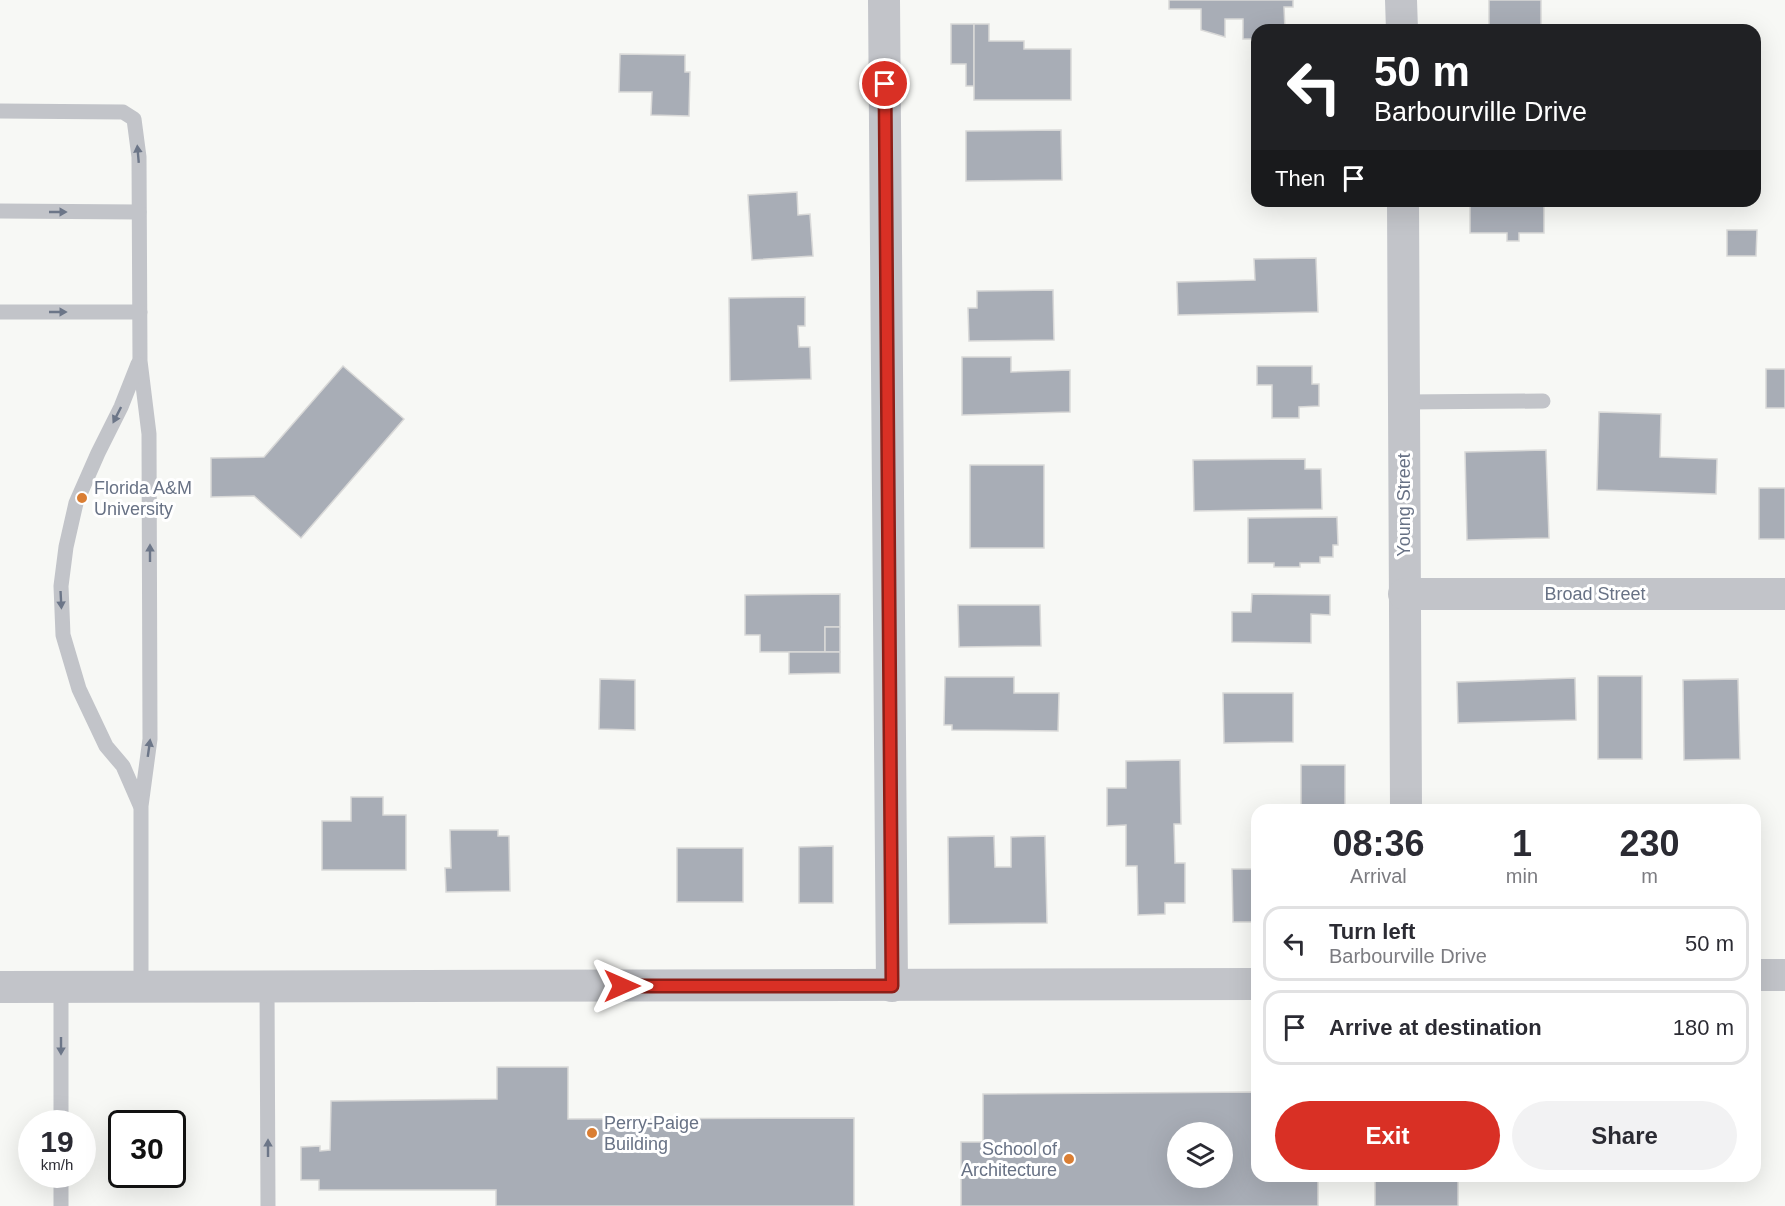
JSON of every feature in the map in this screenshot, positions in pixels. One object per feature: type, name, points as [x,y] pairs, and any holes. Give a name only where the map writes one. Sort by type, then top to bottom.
[{"type":"street","points":[[884,0],[892,986]]},
{"type":"street","points":[[1401,0],[1402,24]]},
{"type":"street","name":"Young Street","points":[[1403,207],[1406,804]]},
{"type":"street","name":"Broad Street","points":[[1404,594],[1785,594]]},
{"type":"street","points":[[1761,975],[1785,975]]},
{"type":"street","points":[[0,987],[1251,984]]},
{"type":"lane","points":[[0,111],[123,112],[134,119],[139,158],[140,361],[149,434],[150,739],[141,806],[141,987]]},
{"type":"lane","points":[[0,211],[139,212]]},
{"type":"lane","points":[[0,312],[140,312]]},
{"type":"lane","points":[[140,361],[122,407],[76,503],[66,547],[61,586],[63,635],[79,689],[106,746],[123,766],[141,806]]},
{"type":"lane","points":[[1404,402],[1543,401]]},
{"type":"lane","points":[[61,987],[61,1110]]},
{"type":"lane","points":[[267,987],[268,1206]]},
{"type":"lane","points":[[61,1188],[61,1206]]},
{"type":"building","points":[[1169,0],[1293,0],[1293,7],[1284,7],[1285,24],[1251,24],[1251,39],[1243,39],[1243,19],[1225,19],[1225,37],[1201,30],[1201,9],[1169,9]]},
{"type":"building","points":[[1489,0],[1541,0],[1541,24],[1489,24]]},
{"type":"building","points":[[951,24],[974,24],[974,86],[966,86],[966,64],[951,64]]},
{"type":"building","points":[[974,24],[989,24],[989,41],[1024,41],[1024,49],[1071,49],[1071,100],[974,100]]},
{"type":"building","points":[[620,54],[685,55],[685,72],[690,72],[689,116],[651,115],[652,92],[619,92]]},
{"type":"building","points":[[1061,130],[1062,180],[966,181],[966,131]]},
{"type":"building","points":[[797,192],[798,215],[810,214],[813,256],[752,260],[748,195]]},
{"type":"building","points":[[1470,207],[1544,207],[1544,233],[1519,233],[1519,241],[1507,241],[1507,233],[1470,233]]},
{"type":"building","points":[[1727,230],[1757,230],[1756,256],[1727,256]]},
{"type":"building","points":[[1316,258],[1318,312],[1178,315],[1177,282],[1255,280],[1254,259]]},
{"type":"building","points":[[1053,290],[1054,340],[969,341],[968,308],[977,308],[977,291]]},
{"type":"building","points":[[805,297],[805,326],[798,326],[799,347],[810,347],[811,379],[730,381],[729,298]]},
{"type":"building","points":[[962,357],[1011,357],[1011,372],[1070,370],[1070,412],[962,415]]},
{"type":"building","points":[[343,366],[404,419],[301,538],[254,496],[211,497],[211,458],[264,457]]},
{"type":"building","points":[[1257,366],[1312,366],[1312,384],[1319,384],[1319,406],[1299,407],[1299,418],[1272,418],[1272,385],[1257,385]]},
{"type":"building","points":[[1766,369],[1785,369],[1785,408],[1766,408]]},
{"type":"building","points":[[1599,412],[1661,414],[1660,457],[1717,459],[1716,494],[1597,490]]},
{"type":"building","points":[[1546,450],[1549,538],[1467,540],[1465,452]]},
{"type":"building","points":[[1305,459],[1305,469],[1321,469],[1322,509],[1194,511],[1193,460]]},
{"type":"building","points":[[970,465],[1044,465],[1044,548],[970,548]]},
{"type":"building","points":[[1759,488],[1785,488],[1785,539],[1759,539]]},
{"type":"building","points":[[1337,517],[1338,545],[1333,545],[1333,557],[1320,557],[1320,563],[1300,563],[1300,567],[1274,567],[1274,563],[1248,563],[1248,518]]},
{"type":"building","points":[[840,594],[840,627],[825,627],[825,652],[760,652],[760,635],[745,635],[745,595]]},
{"type":"building","points":[[1252,594],[1330,595],[1330,615],[1311,614],[1311,643],[1232,642],[1232,612],[1251,612]]},
{"type":"building","points":[[958,605],[1040,605],[1041,646],[959,647]]},
{"type":"building","points":[[825,627],[840,627],[840,652],[825,652]]},
{"type":"building","points":[[789,652],[840,652],[840,673],[789,674]]},
{"type":"building","points":[[1598,676],[1642,676],[1642,759],[1598,759]]},
{"type":"building","points":[[945,677],[1014,677],[1014,693],[1059,693],[1058,731],[952,730],[952,725],[944,725]]},
{"type":"building","points":[[1575,678],[1576,720],[1458,723],[1457,682]]},
{"type":"building","points":[[600,679],[635,680],[635,730],[599,729]]},
{"type":"building","points":[[1738,679],[1740,759],[1684,760],[1683,680]]},
{"type":"building","points":[[1223,693],[1293,693],[1293,742],[1224,743]]},
{"type":"building","points":[[1180,760],[1181,824],[1174,824],[1175,863],[1185,863],[1185,903],[1165,903],[1165,914],[1138,915],[1137,866],[1126,866],[1126,825],[1107,826],[1107,788],[1126,788],[1126,761]]},
{"type":"building","points":[[1301,765],[1345,765],[1345,804],[1301,804]]},
{"type":"building","points":[[351,797],[383,797],[383,815],[406,815],[406,870],[322,870],[322,821],[351,821]]},
{"type":"building","points":[[450,830],[498,830],[498,836],[509,836],[510,891],[446,892],[445,868],[451,868]]},
{"type":"building","points":[[994,836],[995,867],[1011,867],[1011,837],[1045,836],[1047,923],[949,924],[948,837]]},
{"type":"building","points":[[833,846],[833,903],[799,903],[799,847]]},
{"type":"building","points":[[677,848],[743,848],[743,902],[677,902]]},
{"type":"building","points":[[1232,869],[1251,869],[1251,922],[1233,922]]},
{"type":"building","name":"Perry-Paige Building","points":[[497,1067],[568,1067],[568,1119],[854,1118],[854,1206],[496,1206],[496,1190],[319,1190],[319,1180],[301,1180],[301,1147],[320,1146],[320,1151],[330,1150],[331,1101],[497,1099]]},
{"type":"building","name":"School of Architecture","points":[[1251,1092],[1251,1182],[1318,1182],[1318,1206],[961,1206],[961,1142],[983,1142],[983,1094]]},
{"type":"building","points":[[1375,1182],[1458,1182],[1458,1206],[1375,1206]]},
{"type":"place","name":"Florida A&M University","points":[[82,498]]},
{"type":"place","name":"Perry-Paige Building","points":[[592,1133]]},
{"type":"place","name":"School of Architecture","points":[[1069,1159]]},
{"type":"route","points":[[622,986],[892,986],[885,84]]}]
